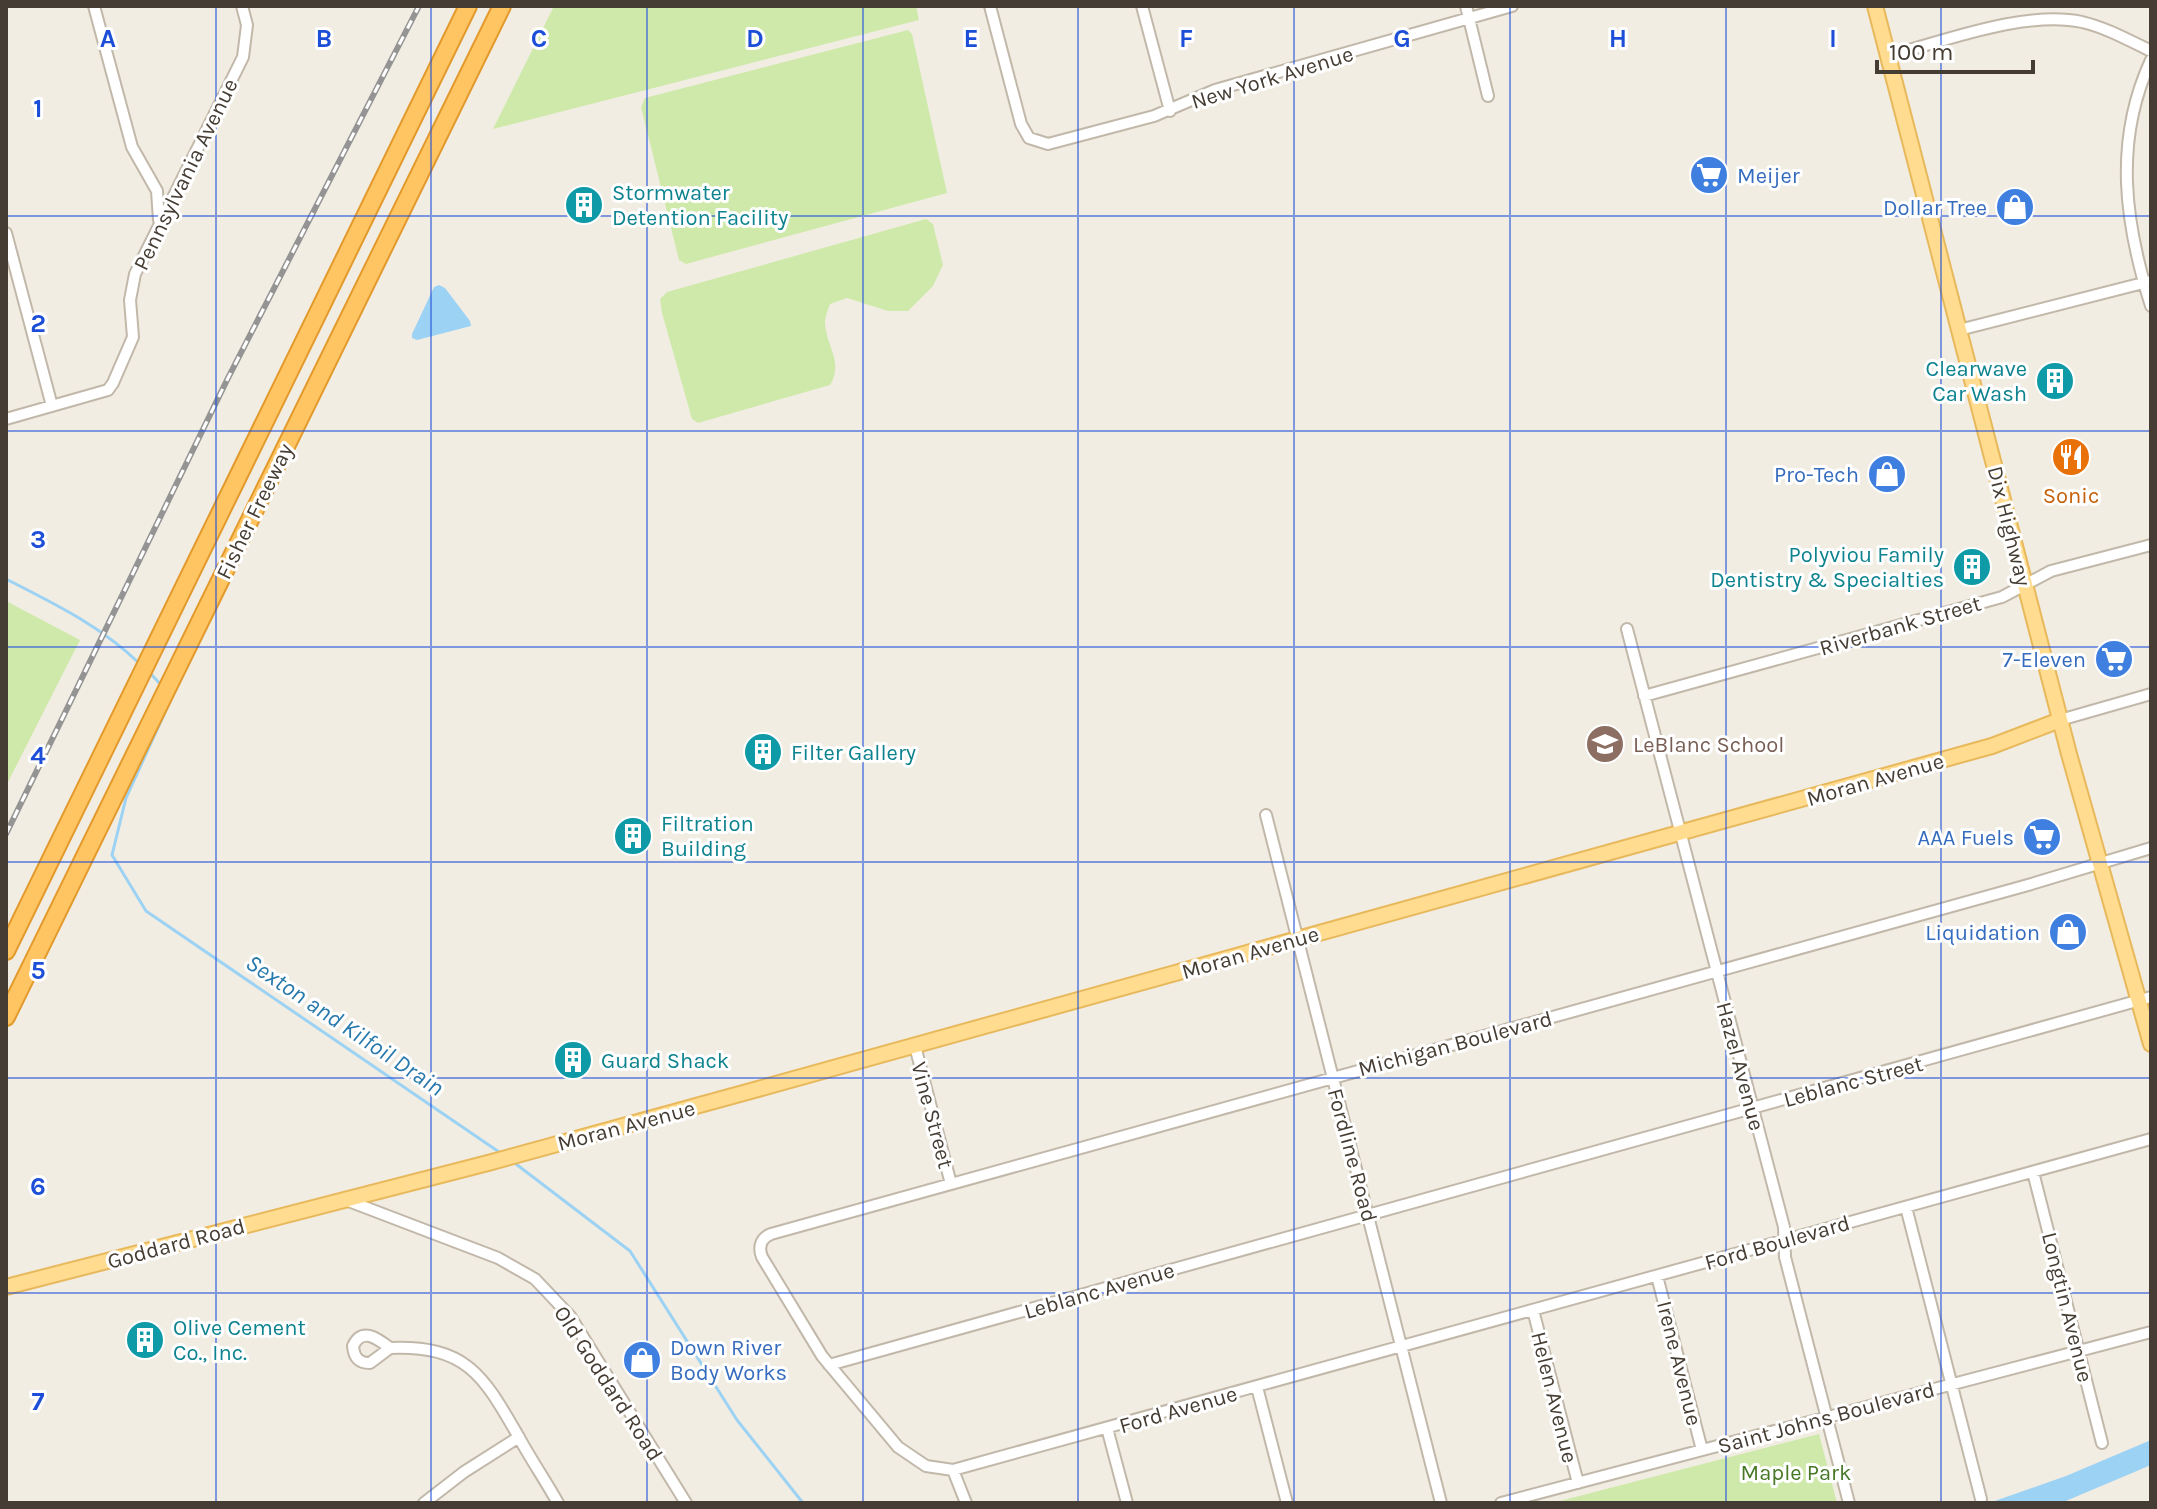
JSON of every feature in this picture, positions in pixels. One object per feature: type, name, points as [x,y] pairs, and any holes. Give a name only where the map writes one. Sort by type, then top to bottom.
[{"type":"highway","name":"Fisher Freeway","points":[[6,951],[468,6]]},
{"type":"highway","name":"Fisher Freeway","points":[[6,1017],[502,6]]},
{"type":"main road","name":"Dix Highway","points":[[1875,6],[2060,720],[2101,864],[2145,999],[2151,1044]]},
{"type":"main road","name":"Moran Avenue","points":[[346,1200],[915,1046],[1992,746],[2060,720]]},
{"type":"main road","name":"Goddard Road","points":[[6,1287],[346,1200]]},
{"type":"street","points":[[94,6],[132,147],[157,191],[159,219],[154,236]]},
{"type":"street","name":"Pennsylvania Avenue","points":[[6,419],[101,394],[113,383],[133,337],[130,300],[133,282],[243,57],[247,40],[242,6]]},
{"type":"street","name":"New York Avenue","points":[[990,6],[1021,124],[1025,133],[1042,143],[1053,143],[1170,111],[1215,90],[1512,6]]},
{"type":"street","points":[[1142,6],[1170,111]]},
{"type":"street","points":[[1466,6],[1488,96]]},
{"type":"street","points":[[1888,56],[2042,19],[2092,25],[2151,51]]},
{"type":"street","points":[[2151,60],[2134,105],[2125,160],[2129,219],[2148,282],[2151,306]]},
{"type":"street","points":[[6,233],[52,406]]},
{"type":"street","points":[[1959,330],[2148,282]]},
{"type":"street","name":"Riverbank Street","points":[[1644,696],[2002,597],[2051,571],[2151,545]]},
{"type":"street","name":"Hazel Avenue","points":[[1627,629],[1784,1227],[1785,1257],[1849,1503]]},
{"type":"street","name":"Moran Avenue","points":[[2060,720],[2151,694]]},
{"type":"street","name":"Fordline Road","points":[[1266,815],[1440,1499]]},
{"type":"street","name":"Michigan Boulevard","points":[[829,1365],[762,1257],[761,1243],[771,1234],[2151,848]]},
{"type":"street","name":"Leblanc Street","points":[[1369,1214],[2145,999]]},
{"type":"street","name":"Vine Street","points":[[915,1046],[951,1184]]},
{"type":"street","name":"Ford Boulevard","points":[[1402,1346],[2151,1139]]},
{"type":"street","name":"Longtin Avenue","points":[[2033,1172],[2102,1443]]},
{"type":"street","name":"Old Goddard Road","points":[[346,1200],[498,1258],[535,1279],[570,1316],[686,1503]]},
{"type":"street","points":[[1906,1207],[1981,1499]]},
{"type":"street","name":"Leblanc Avenue","points":[[829,1365],[1369,1214]]},
{"type":"street","name":"Irene Avenue","points":[[1657,1276],[1702,1450]]},
{"type":"street","name":"Helen Avenue","points":[[1533,1310],[1578,1483]]},
{"type":"street","name":"Saint Johns Boulevard","points":[[1501,1503],[2151,1332]]},
{"type":"street","name":"Ford Avenue","points":[[953,1470],[1402,1346]]},
{"type":"street","points":[[390,1348],[433,1350],[450,1356],[484,1379],[558,1503]]},
{"type":"street","points":[[829,1365],[904,1453],[926,1466],[953,1470],[966,1503]]},
{"type":"street","points":[[1257,1387],[1287,1503]]},
{"type":"street","points":[[1107,1428],[1127,1503]]},
{"type":"street","points":[[424,1503],[464,1472],[519,1437]]},
{"type":"green space","points":[[554,6],[916,6],[919,20],[493,129]]},
{"type":"green space","points":[[908,30],[912,34],[947,193],[686,264],[679,260],[641,107],[645,98]]},
{"type":"green space","points":[[926,219],[933,224],[943,265],[933,286],[908,311],[888,311],[847,298],[830,304],[825,323],[835,369],[830,385],[698,423],[692,419],[662,313],[660,299],[667,292]]},
{"type":"green space","points":[[6,601],[80,640],[6,786]]},
{"type":"green space","name":"Maple Park","points":[[1819,1434],[1837,1503],[1552,1503]]},
{"type":"water","points":[[439,285],[445,288],[471,326],[417,340],[412,338],[434,287]]},
{"type":"water","points":[[2151,1440],[2151,1465],[2061,1503],[1989,1503],[2066,1476]]},
{"type":"waterway","name":"Sexton and Kilfoil Drain","points":[[6,579],[93,627],[140,664]]},
{"type":"waterway","name":"Sexton and Kilfoil Drain","points":[[149,672],[163,687]]},
{"type":"waterway","name":"Sexton and Kilfoil Drain","points":[[171,699],[126,798],[112,855],[146,911],[502,1154]]},
{"type":"waterway","name":"Sexton and Kilfoil Drain","points":[[512,1161],[630,1251],[737,1420],[803,1503]]},
{"type":"railway","points":[[6,834],[227,380],[419,6]]},
{"type":"place","name":"Meijer","points":[[1709,175]]},
{"type":"place","name":"Stormwater Detention Facility","points":[[584,205]]},
{"type":"place","name":"Dollar Tree","points":[[2015,207]]},
{"type":"place","name":"Clearwave Car Wash","points":[[2055,381]]},
{"type":"place","name":"Sonic","points":[[2071,457]]},
{"type":"place","name":"Pro-Tech","points":[[1887,474]]},
{"type":"place","name":"Polyviou Family Dentistry & Specialties","points":[[1972,567]]},
{"type":"place","name":"7-Eleven","points":[[2114,659]]},
{"type":"place","name":"LeBlanc School","points":[[1605,744]]},
{"type":"place","name":"Filter Gallery","points":[[763,752]]},
{"type":"place","name":"Filtration Building","points":[[633,836]]},
{"type":"place","name":"AAA Fuels","points":[[2042,837]]},
{"type":"place","name":"Liquidation","points":[[2068,932]]},
{"type":"place","name":"Guard Shack","points":[[573,1060]]},
{"type":"place","name":"Olive Cement Co., Inc.","points":[[145,1340]]},
{"type":"place","name":"Down River Body Works","points":[[642,1360]]}]
